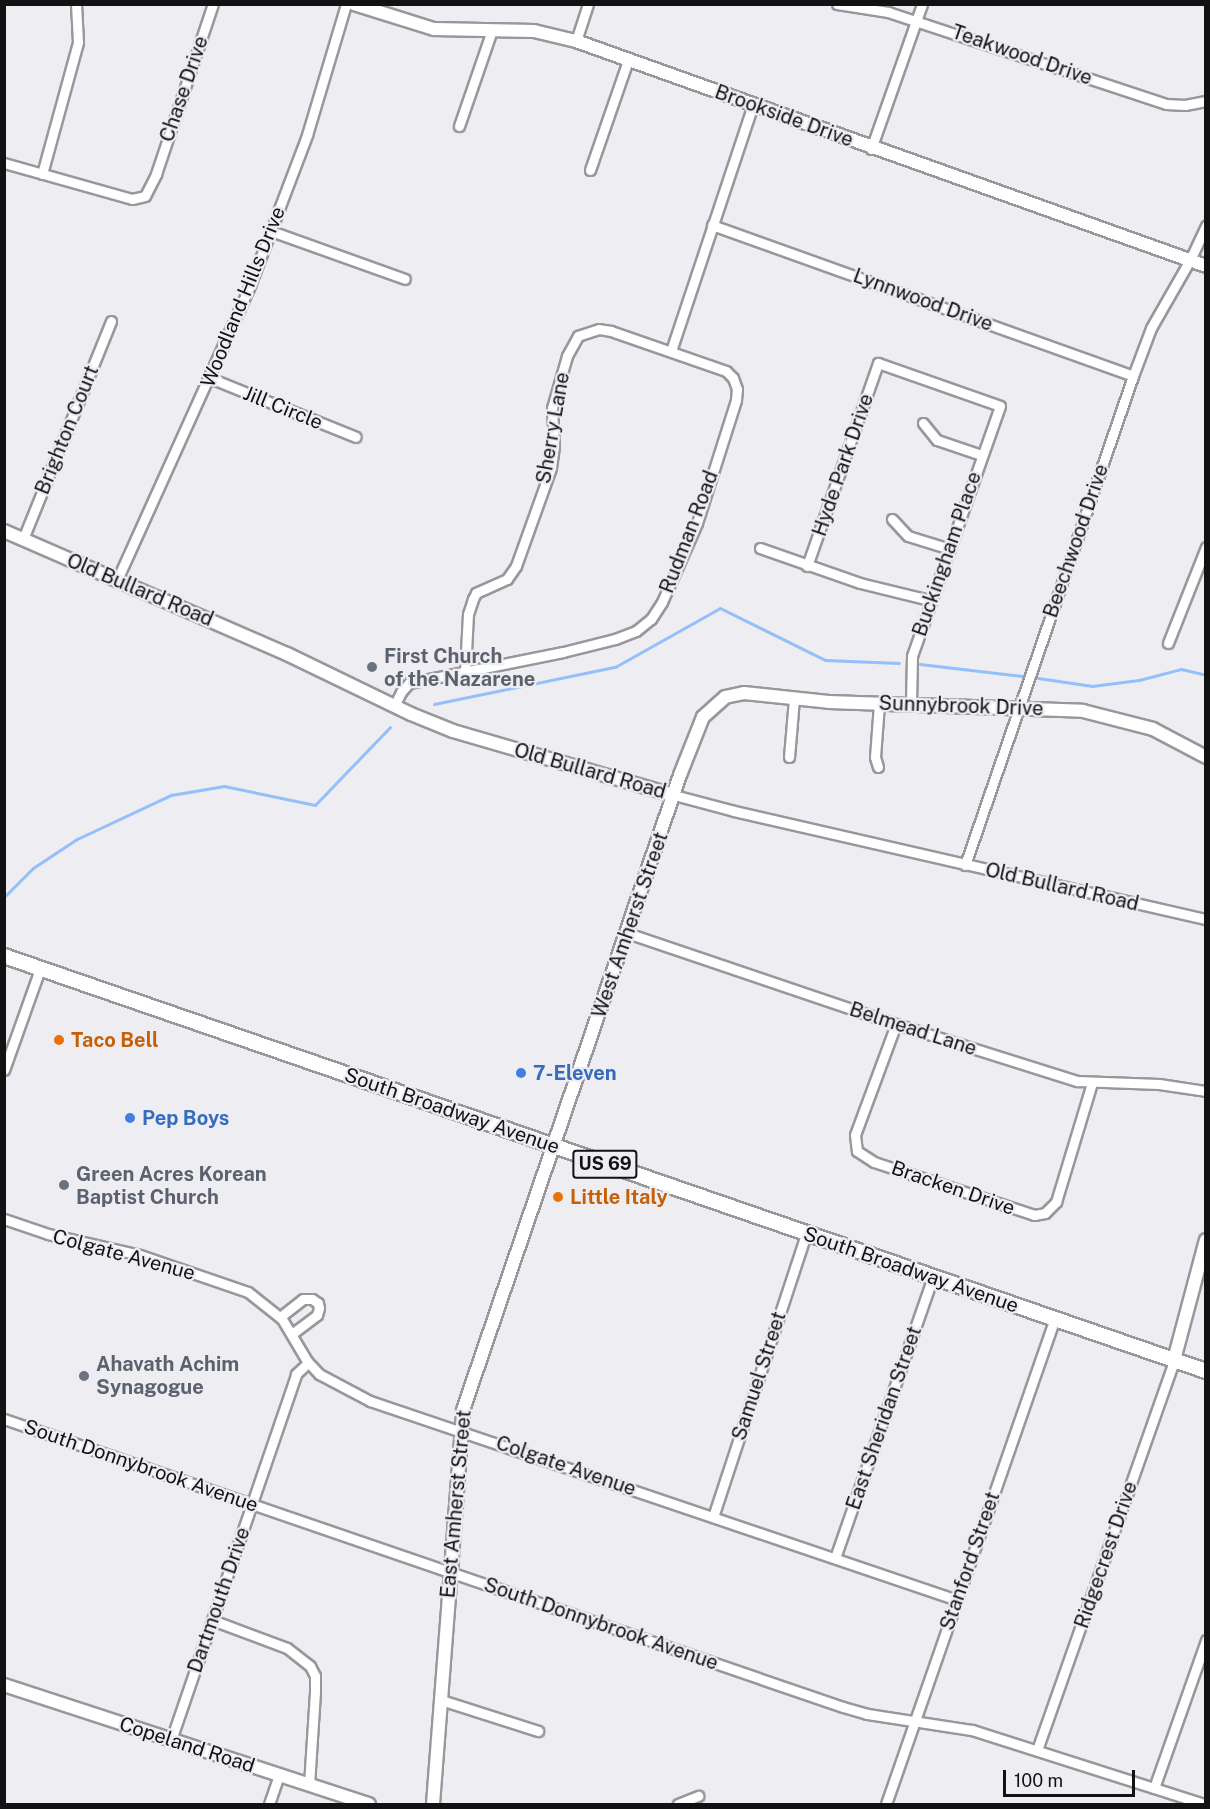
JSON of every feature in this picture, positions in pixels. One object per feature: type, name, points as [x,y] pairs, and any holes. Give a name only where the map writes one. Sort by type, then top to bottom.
[{"type":"main road","name":"South Broadway Avenue","points":[[4,956],[1206,1371]]},
{"type":"street","points":[[4,163],[42,174],[78,42],[76,4]]},
{"type":"street","name":"Chase Drive","points":[[42,174],[138,200],[148,191],[156,174],[213,4]]},
{"type":"street","name":"Woodland Hills Drive","points":[[117,580],[210,378],[271,231],[307,135],[346,4]]},
{"type":"street","name":"Brookside Drive","points":[[354,4],[434,29],[534,31],[576,41],[871,149],[1206,266]]},
{"type":"street","points":[[576,41],[588,4]]},
{"type":"street","name":"Teakwood Drive","points":[[837,4],[888,12],[1166,104],[1185,105],[1206,101]]},
{"type":"street","points":[[871,149],[922,4]]},
{"type":"street","points":[[459,126],[492,30]]},
{"type":"street","points":[[590,170],[628,60]]},
{"type":"street","points":[[671,351],[753,105]]},
{"type":"street","name":"Lynnwood Drive","points":[[712,225],[1133,376]]},
{"type":"street","name":"Beechwood Drive","points":[[965,865],[1151,328],[1190,260],[1206,225]]},
{"type":"street","points":[[271,231],[405,279]]},
{"type":"street","name":"Brighton Court","points":[[23,539],[111,321]]},
{"type":"street","name":"Sherry Lane","points":[[465,672],[468,614],[473,598],[477,593],[507,579],[516,566],[551,468],[554,447],[552,408],[571,345],[578,336],[599,329],[671,351]]},
{"type":"street","name":"Rudman Road","points":[[394,706],[400,692],[409,683],[615,639],[636,631],[651,619],[662,602],[697,523],[736,400],[737,389],[733,378],[726,372],[671,351]]},
{"type":"street","name":"Buckingham Place","points":[[878,363],[1000,406],[930,600],[910,667],[911,704]]},
{"type":"street","name":"Hyde Park Drive","points":[[807,566],[878,363]]},
{"type":"street","name":"Jill Circle","points":[[210,378],[356,437]]},
{"type":"street","points":[[923,423],[937,440],[981,455]]},
{"type":"street","points":[[892,519],[909,536],[950,549]]},
{"type":"street","name":"Old Bullard Road","points":[[4,531],[287,654],[394,706],[453,731],[674,795],[965,865],[1206,919]]},
{"type":"street","points":[[1168,643],[1206,547]]},
{"type":"street","points":[[760,548],[807,566],[930,600]]},
{"type":"street","name":"Sunnybrook Drive","points":[[712,707],[725,697],[744,693],[794,699],[879,704],[1020,707],[1083,711],[1153,729],[1206,757]]},
{"type":"street","points":[[789,757],[794,699]]},
{"type":"street","points":[[878,767],[875,757],[879,704]]},
{"type":"street","name":"West Amherst Street","points":[[553,1146],[697,728],[712,707]]},
{"type":"street","name":"Belmead Lane","points":[[627,933],[896,1024],[1077,1081],[1159,1084],[1206,1092]]},
{"type":"street","points":[[4,1070],[40,969]]},
{"type":"street","name":"Bracken Drive","points":[[896,1024],[855,1135],[857,1151],[874,1162],[1034,1215],[1045,1214],[1056,1202],[1092,1083]]},
{"type":"street","name":"East Amherst Street","points":[[433,1804],[459,1429],[463,1410],[553,1146]]},
{"type":"street","name":"Colgate Avenue","points":[[4,1219],[48,1234],[140,1255],[235,1287],[254,1296],[280,1317],[308,1363],[327,1379],[352,1393],[957,1600]]},
{"type":"street","name":"Samuel Street","points":[[713,1517],[806,1234]]},
{"type":"street","points":[[1174,1360],[1206,1240]]},
{"type":"street","name":"East Sheridan Street","points":[[836,1558],[933,1277]]},
{"type":"street","points":[[280,1317],[303,1299],[312,1299],[318,1303],[317,1315],[292,1334]]},
{"type":"street","name":"Stanford Street","points":[[886,1804],[1055,1318]]},
{"type":"street","name":"Ridgecrest Drive","points":[[1037,1750],[1174,1360]]},
{"type":"street","name":"Dartmouth Drive","points":[[171,1740],[296,1374],[308,1363]]},
{"type":"street","name":"South Donnybrook Avenue","points":[[4,1419],[843,1707],[972,1730],[1204,1804]]},
{"type":"street","points":[[212,1620],[287,1648],[310,1666],[315,1676],[315,1692],[309,1785]]},
{"type":"street","points":[[1154,1788],[1206,1640]]},
{"type":"street","name":"Copeland Road","points":[[4,1684],[369,1804]]},
{"type":"street","points":[[441,1700],[538,1731]]},
{"type":"street","points":[[269,1804],[279,1775]]},
{"type":"street","points":[[678,1804],[698,1796]]},
{"type":"waterway","points":[[434,704],[615,667],[720,608],[825,660],[899,663]]},
{"type":"waterway","points":[[920,664],[1022,676]]},
{"type":"waterway","points":[[1038,678],[1092,686],[1139,680],[1181,669],[1206,675]]},
{"type":"waterway","points":[[4,897],[33,868],[77,839],[171,795],[224,786],[315,805],[390,727]]},
{"type":"place","name":"First Church of the Nazarene","points":[[372,667]]},
{"type":"place","name":"Taco Bell","points":[[59,1040]]},
{"type":"place","name":"7-Eleven","points":[[521,1073]]},
{"type":"place","name":"Pep Boys","points":[[130,1118]]},
{"type":"place","name":"Green Acres Korean Baptist Church","points":[[64,1185]]},
{"type":"place","name":"Little Italy","points":[[558,1197]]},
{"type":"place","name":"Ahavath Achim Synagogue","points":[[84,1376]]}]
